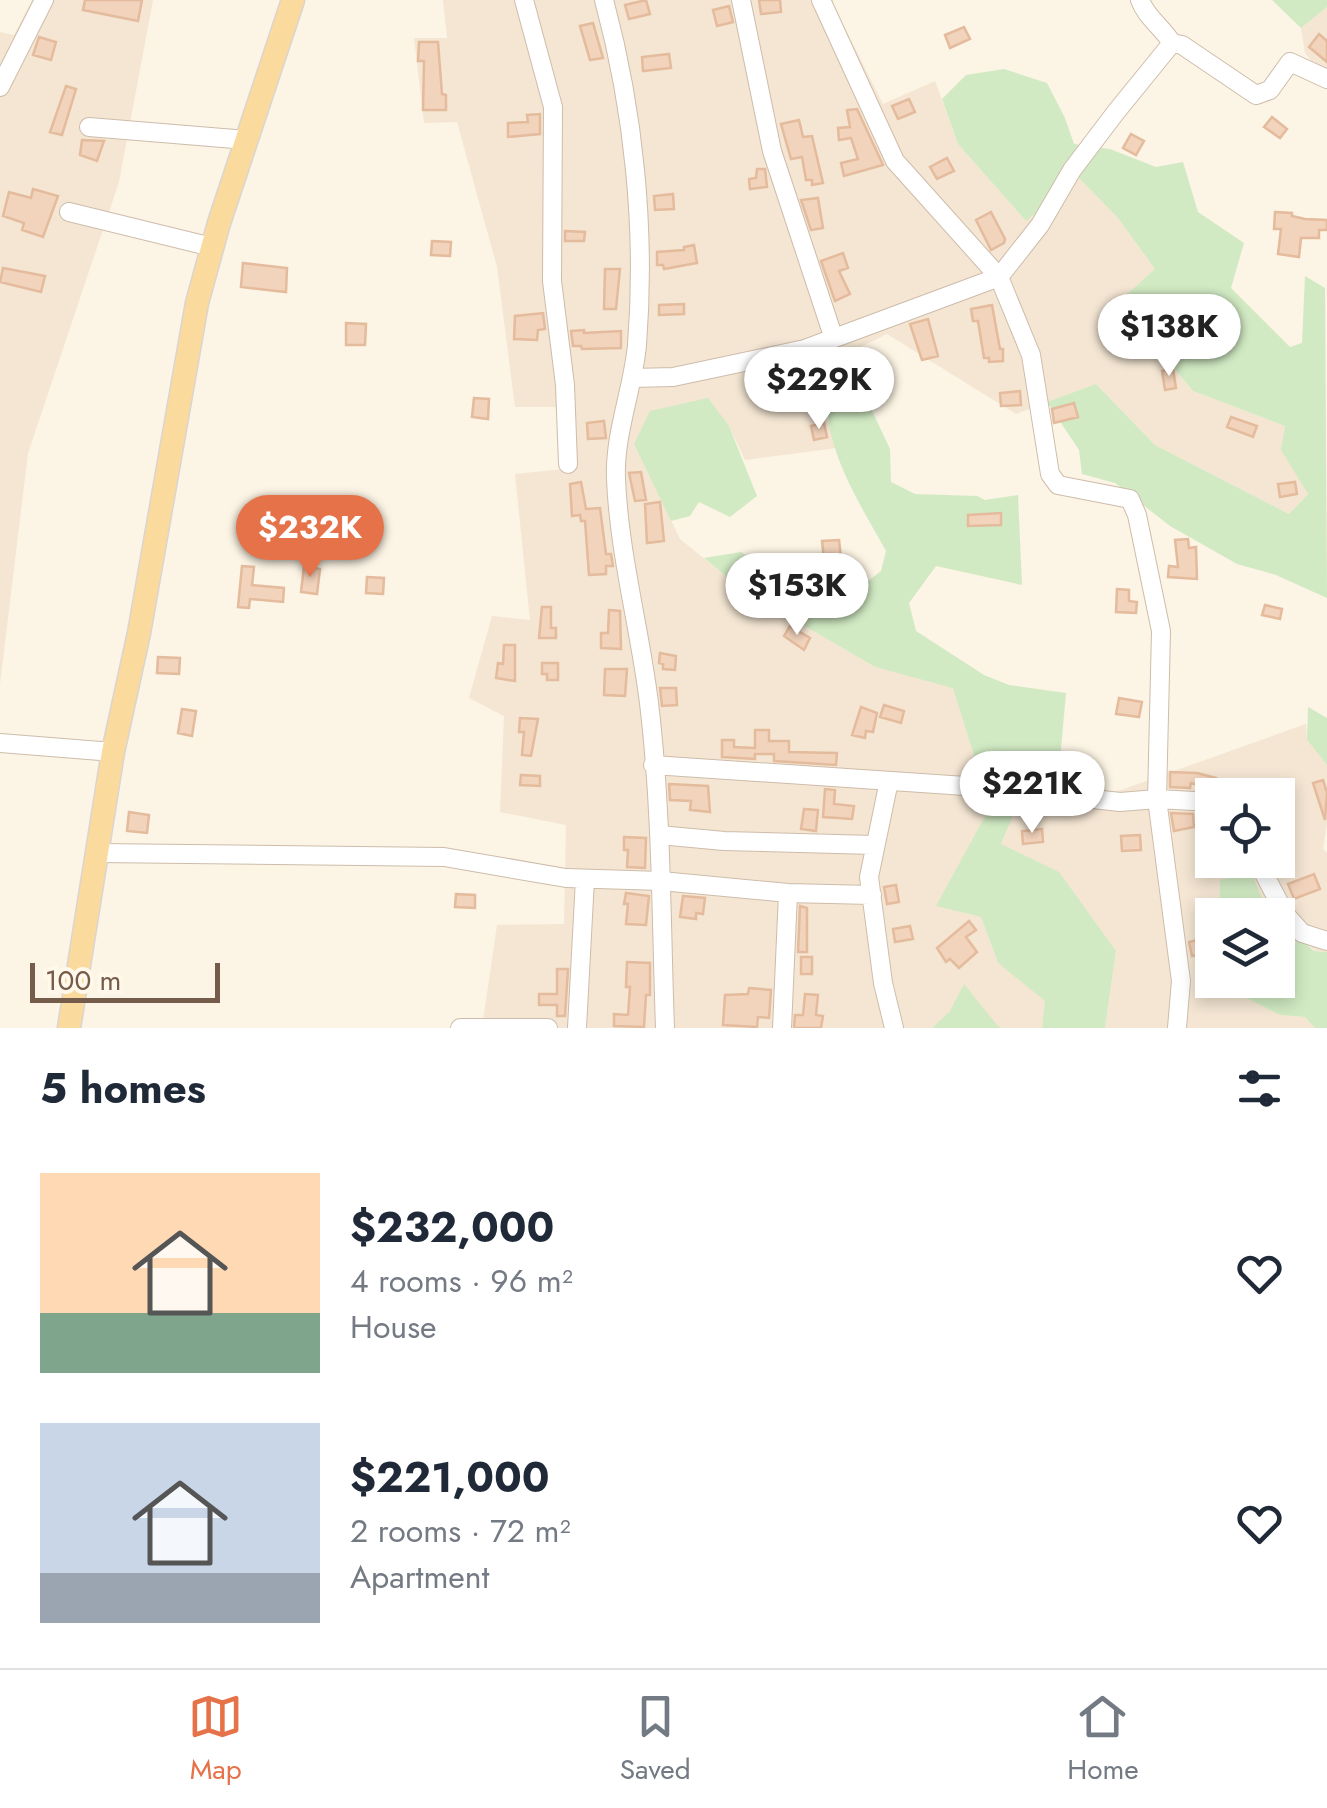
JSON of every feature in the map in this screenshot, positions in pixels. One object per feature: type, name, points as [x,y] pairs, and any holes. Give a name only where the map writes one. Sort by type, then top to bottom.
[{"type":"main road","points":[[69,1028],[113,752],[139,633],[197,303],[293,0]]},
{"type":"street","points":[[524,0],[553,107],[552,282],[562,356],[568,464]]},
{"type":"street","points":[[604,0],[618,54],[635,163],[639,245],[634,378],[616,476],[649,704],[660,835],[665,1028]]},
{"type":"street","points":[[741,0],[772,151],[833,336]]},
{"type":"street","points":[[821,0],[894,161],[998,277],[1032,354],[1050,474],[1058,486],[1130,498],[1137,515],[1161,631],[1157,800],[1181,981],[1178,1028]]},
{"type":"street","points":[[1140,0],[1144,11],[1172,43],[1182,45],[1256,96],[1270,90],[1290,62],[1327,79]]},
{"type":"street","points":[[0,87],[37,2]]},
{"type":"street","points":[[634,378],[673,377],[805,350],[833,336],[998,277],[1040,225],[1072,170],[1172,43]]},
{"type":"street","points":[[89,127],[247,140]]},
{"type":"street","points":[[69,212],[212,247]]},
{"type":"street","points":[[0,743],[113,752]]},
{"type":"street","points":[[653,765],[995,788],[1120,802],[1195,801]]},
{"type":"street","points":[[889,781],[869,877],[882,983],[894,1028]]},
{"type":"street","points":[[660,835],[724,841],[874,845]]},
{"type":"street","points":[[98,854],[444,857],[584,879],[872,896]]},
{"type":"street","points":[[1266,878],[1285,914],[1302,933],[1327,941]]},
{"type":"street","points":[[576,1028],[584,879]]},
{"type":"street","points":[[782,1028],[788,893]]},
{"type":"street","points":[[460,1028],[548,1028]]},
{"type":"shaded area","points":[[32,0],[153,0],[119,182],[28,453],[0,684],[0,32],[14,35]]},
{"type":"shaded area","points":[[443,0],[834,0],[883,104],[935,81],[958,144],[1026,221],[1079,178],[1117,217],[1155,269],[1138,345],[1174,368],[1193,391],[1285,426],[1282,450],[1308,494],[1289,514],[1155,445],[1096,384],[1016,414],[887,334],[846,354],[832,371],[827,418],[837,448],[745,460],[729,426],[634,444],[680,539],[743,590],[875,667],[953,687],[990,807],[937,906],[981,917],[998,963],[1046,1001],[1042,1028],[1002,1028],[950,1011],[932,1028],[482,1028],[497,925],[564,924],[566,825],[500,812],[504,716],[469,698],[492,616],[530,620],[515,474],[564,469],[558,407],[515,407],[497,267],[457,122],[424,123],[414,38],[447,38]]},
{"type":"shaded area","points":[[1327,7],[1327,80],[1305,53],[1301,28]]},
{"type":"shaded area","points":[[1306,724],[1307,740],[1327,765],[1323,849],[1327,853],[1327,952],[1315,951],[1295,934],[1295,898],[1262,898],[1254,878],[1295,878],[1295,778],[1195,778],[1195,878],[1234,878],[1220,881],[1220,898],[1195,898],[1195,998],[1246,998],[1280,1015],[1305,1017],[1315,1028],[1105,1028],[1116,951],[1001,844],[1018,805],[1058,782],[1104,793]]},
{"type":"green space","points":[[1272,0],[1327,0],[1327,7],[1301,28]]},
{"type":"green space","points":[[1004,69],[1047,83],[1074,144],[1110,149],[1156,167],[1183,162],[1198,212],[1244,243],[1231,288],[1290,347],[1302,343],[1305,276],[1325,288],[1327,598],[1276,575],[1237,564],[1170,526],[1115,483],[1082,474],[1079,450],[1047,402],[1096,384],[1155,445],[1289,514],[1308,494],[1281,450],[1285,426],[1193,391],[1174,368],[1138,345],[1123,298],[1155,269],[1117,217],[1079,178],[1026,221],[958,144],[942,99],[966,75]]},
{"type":"green space","points":[[846,354],[849,376],[866,398],[890,449],[891,482],[915,494],[977,496],[985,500],[1018,495],[1022,585],[936,566],[909,603],[916,631],[984,675],[1009,685],[1066,693],[1058,782],[1018,805],[1001,844],[1059,872],[1116,951],[1105,1028],[1042,1028],[1045,1001],[998,963],[981,917],[936,906],[990,807],[953,688],[875,667],[743,590],[704,558],[741,552],[792,584],[849,596],[881,571],[886,551],[848,480],[830,427],[828,402],[833,377]]},
{"type":"green space","points":[[708,398],[729,426],[757,496],[730,517],[699,502],[690,516],[671,521],[634,444],[650,411]]},
{"type":"green space","points":[[1308,707],[1327,718],[1327,765],[1307,740]]},
{"type":"green space","points":[[1254,878],[1262,898],[1219,898],[1220,880]]},
{"type":"green space","points":[[1295,935],[1314,951],[1327,952],[1327,1028],[1315,1028],[1305,1017],[1280,1015],[1246,998],[1295,998]]},
{"type":"green space","points":[[964,984],[1002,1028],[932,1028],[950,1011]]},
{"type":"building","points":[[85,0],[142,0],[138,21],[83,10]]},
{"type":"building","points":[[646,0],[650,14],[629,19],[625,5]]},
{"type":"building","points":[[759,0],[780,0],[781,12],[761,14]]},
{"type":"building","points":[[729,6],[733,22],[717,26],[713,10]]},
{"type":"building","points":[[593,23],[603,58],[590,60],[580,26]]},
{"type":"building","points":[[964,27],[970,39],[950,48],[945,35]]},
{"type":"building","points":[[1319,34],[1327,41],[1327,62],[1309,47]]},
{"type":"building","points":[[39,37],[56,42],[51,60],[33,55]]},
{"type":"building","points":[[419,42],[438,42],[446,110],[423,110],[424,61],[418,61]]},
{"type":"building","points":[[669,54],[671,68],[643,71],[642,57]]},
{"type":"building","points":[[66,86],[76,89],[62,135],[50,132]]},
{"type":"building","points":[[909,99],[915,112],[898,119],[892,106]]},
{"type":"building","points":[[857,109],[883,165],[844,176],[841,163],[858,159],[851,138],[839,140],[838,128],[850,127],[847,110]]},
{"type":"building","points":[[540,114],[540,134],[508,137],[508,123],[528,122],[527,115]]},
{"type":"building","points":[[1272,117],[1287,129],[1280,138],[1264,127]]},
{"type":"building","points":[[799,120],[803,137],[812,136],[823,183],[812,185],[812,180],[806,180],[802,157],[791,159],[781,124]]},
{"type":"building","points":[[1131,134],[1144,141],[1136,155],[1123,148]]},
{"type":"building","points":[[82,140],[104,141],[97,161],[80,155]]},
{"type":"building","points":[[947,158],[954,171],[937,179],[930,167]]},
{"type":"building","points":[[757,169],[765,169],[767,187],[750,189],[749,179],[756,178]]},
{"type":"building","points":[[33,189],[58,196],[43,237],[22,230],[24,223],[3,216],[9,192],[31,198]]},
{"type":"building","points":[[673,194],[674,209],[655,210],[654,196]]},
{"type":"building","points":[[818,198],[823,228],[811,230],[801,200]]},
{"type":"building","points":[[991,212],[1005,239],[991,250],[976,220]]},
{"type":"building","points":[[1275,212],[1327,220],[1327,230],[1319,230],[1319,238],[1301,238],[1299,257],[1278,254],[1281,229],[1274,229]]},
{"type":"building","points":[[565,231],[585,232],[584,241],[565,241]]},
{"type":"building","points":[[432,241],[451,242],[450,256],[431,255]]},
{"type":"building","points":[[694,245],[697,263],[664,269],[657,265],[657,252],[684,250]]},
{"type":"building","points":[[843,253],[848,268],[839,271],[850,294],[835,301],[821,261]]},
{"type":"building","points":[[243,263],[287,268],[286,292],[241,287]]},
{"type":"building","points":[[3,268],[45,276],[41,292],[0,282]]},
{"type":"building","points":[[605,269],[620,269],[616,309],[604,309]]},
{"type":"building","points":[[684,304],[684,314],[659,315],[659,305]]},
{"type":"building","points":[[992,305],[1003,361],[989,362],[989,358],[984,358],[978,321],[973,321],[971,309]]},
{"type":"building","points":[[543,313],[545,329],[538,330],[537,340],[514,339],[515,316]]},
{"type":"building","points":[[928,319],[938,356],[922,360],[910,324]]},
{"type":"building","points":[[346,323],[366,324],[365,345],[346,345]]},
{"type":"building","points":[[571,331],[621,331],[621,348],[573,346]]},
{"type":"building","points":[[1173,369],[1176,388],[1165,390],[1162,371]]},
{"type":"building","points":[[1020,391],[1021,405],[1001,406],[1000,393]]},
{"type":"building","points":[[474,398],[489,399],[488,419],[472,417]]},
{"type":"building","points":[[1074,403],[1078,417],[1054,423],[1052,409]]},
{"type":"building","points":[[1231,417],[1257,426],[1253,437],[1227,427]]},
{"type":"building","points":[[604,421],[606,438],[588,439],[587,423]]},
{"type":"building","points":[[824,423],[827,437],[814,440],[811,426]]},
{"type":"building","points":[[641,472],[646,500],[635,501],[629,473]]},
{"type":"building","points":[[581,482],[586,509],[600,508],[606,554],[611,554],[613,566],[606,566],[606,574],[589,575],[585,521],[581,521],[580,515],[572,516],[570,484]]},
{"type":"building","points":[[1295,482],[1297,494],[1280,497],[1278,484]]},
{"type":"building","points":[[660,502],[664,541],[647,543],[645,504]]},
{"type":"building","points":[[1001,513],[1001,525],[968,526],[968,515]]},
{"type":"building","points":[[1188,539],[1189,548],[1196,547],[1197,579],[1168,577],[1169,566],[1178,567],[1175,540]]},
{"type":"building","points":[[839,540],[842,567],[825,569],[822,541]]},
{"type":"building","points":[[242,566],[254,567],[252,585],[284,588],[283,602],[250,599],[249,608],[238,607]]},
{"type":"building","points":[[304,566],[320,569],[317,594],[301,592]]},
{"type":"building","points":[[367,577],[384,578],[383,594],[366,593]]},
{"type":"building","points":[[1117,589],[1129,590],[1129,601],[1137,602],[1136,613],[1116,612]]},
{"type":"building","points":[[1265,605],[1282,609],[1280,619],[1262,615]]},
{"type":"building","points":[[542,607],[551,607],[551,628],[556,628],[556,638],[539,638]]},
{"type":"building","points":[[609,610],[620,611],[621,649],[601,648],[601,633],[608,633]]},
{"type":"building","points":[[790,626],[810,638],[804,650],[784,636]]},
{"type":"building","points":[[504,645],[515,645],[515,681],[496,678],[498,663],[503,664]]},
{"type":"building","points":[[660,653],[676,656],[675,670],[663,669]]},
{"type":"building","points":[[158,657],[180,658],[179,674],[157,673]]},
{"type":"building","points":[[542,663],[558,663],[558,680],[547,680],[547,674],[542,674]]},
{"type":"building","points":[[605,669],[627,669],[625,696],[604,695]]},
{"type":"building","points":[[660,688],[676,688],[677,705],[662,706]]},
{"type":"building","points":[[1119,698],[1142,702],[1139,717],[1116,714]]},
{"type":"building","points":[[884,705],[904,711],[901,723],[880,717]]},
{"type":"building","points":[[861,707],[877,713],[873,732],[866,731],[865,738],[852,735]]},
{"type":"building","points":[[182,709],[196,711],[192,736],[178,733]]},
{"type":"building","points":[[520,718],[538,719],[531,756],[522,755],[524,732],[519,732]]},
{"type":"building","points":[[755,730],[769,730],[769,741],[789,741],[789,752],[837,753],[836,765],[774,761],[774,754],[755,754],[755,759],[722,757],[722,740],[734,740],[734,747],[755,748]]},
{"type":"building","points":[[1170,772],[1216,778],[1195,778],[1190,788],[1170,787]]},
{"type":"building","points":[[521,775],[540,776],[540,786],[520,785]]},
{"type":"building","points":[[1323,780],[1327,793],[1325,820],[1313,783]]},
{"type":"building","points":[[669,784],[708,786],[710,812],[690,810],[691,801],[670,800]]},
{"type":"building","points":[[825,789],[835,790],[834,804],[854,806],[852,819],[823,817]]},
{"type":"building","points":[[804,809],[818,810],[816,831],[801,829]]},
{"type":"building","points":[[129,812],[149,815],[147,833],[127,831]]},
{"type":"building","points":[[1171,813],[1193,814],[1194,827],[1174,831]]},
{"type":"building","points":[[1042,829],[1043,842],[1023,844],[1022,831]]},
{"type":"building","points":[[1140,835],[1141,850],[1122,851],[1121,836]]},
{"type":"building","points":[[624,837],[646,838],[645,868],[627,867]]},
{"type":"building","points":[[1314,874],[1320,889],[1295,899],[1288,884]]},
{"type":"building","points":[[896,885],[899,902],[887,904],[884,887]]},
{"type":"building","points":[[626,893],[649,896],[646,925],[626,924]]},
{"type":"building","points":[[456,894],[475,895],[475,908],[455,907]]},
{"type":"building","points":[[683,896],[705,898],[703,914],[696,913],[696,919],[680,917]]},
{"type":"building","points":[[800,906],[807,908],[807,952],[798,952]]},
{"type":"building","points":[[969,921],[976,930],[966,937],[977,952],[959,968],[950,959],[946,962],[937,948]]},
{"type":"building","points":[[910,926],[913,939],[895,942],[893,929]]},
{"type":"building","points":[[1195,941],[1195,955],[1192,956],[1189,942]]},
{"type":"building","points":[[801,957],[812,957],[812,974],[801,974]]},
{"type":"building","points":[[627,962],[650,963],[644,1027],[614,1026],[614,1014],[628,1015]]},
{"type":"building","points":[[557,969],[568,969],[565,1016],[557,1016],[557,1005],[539,1005],[539,994],[557,994]]},
{"type":"building","points":[[749,988],[771,990],[769,1018],[758,1017],[757,1027],[723,1025],[725,995],[748,994]]},
{"type":"building","points":[[805,994],[818,995],[816,1015],[823,1016],[821,1028],[794,1028],[795,1015],[803,1015]]}]
